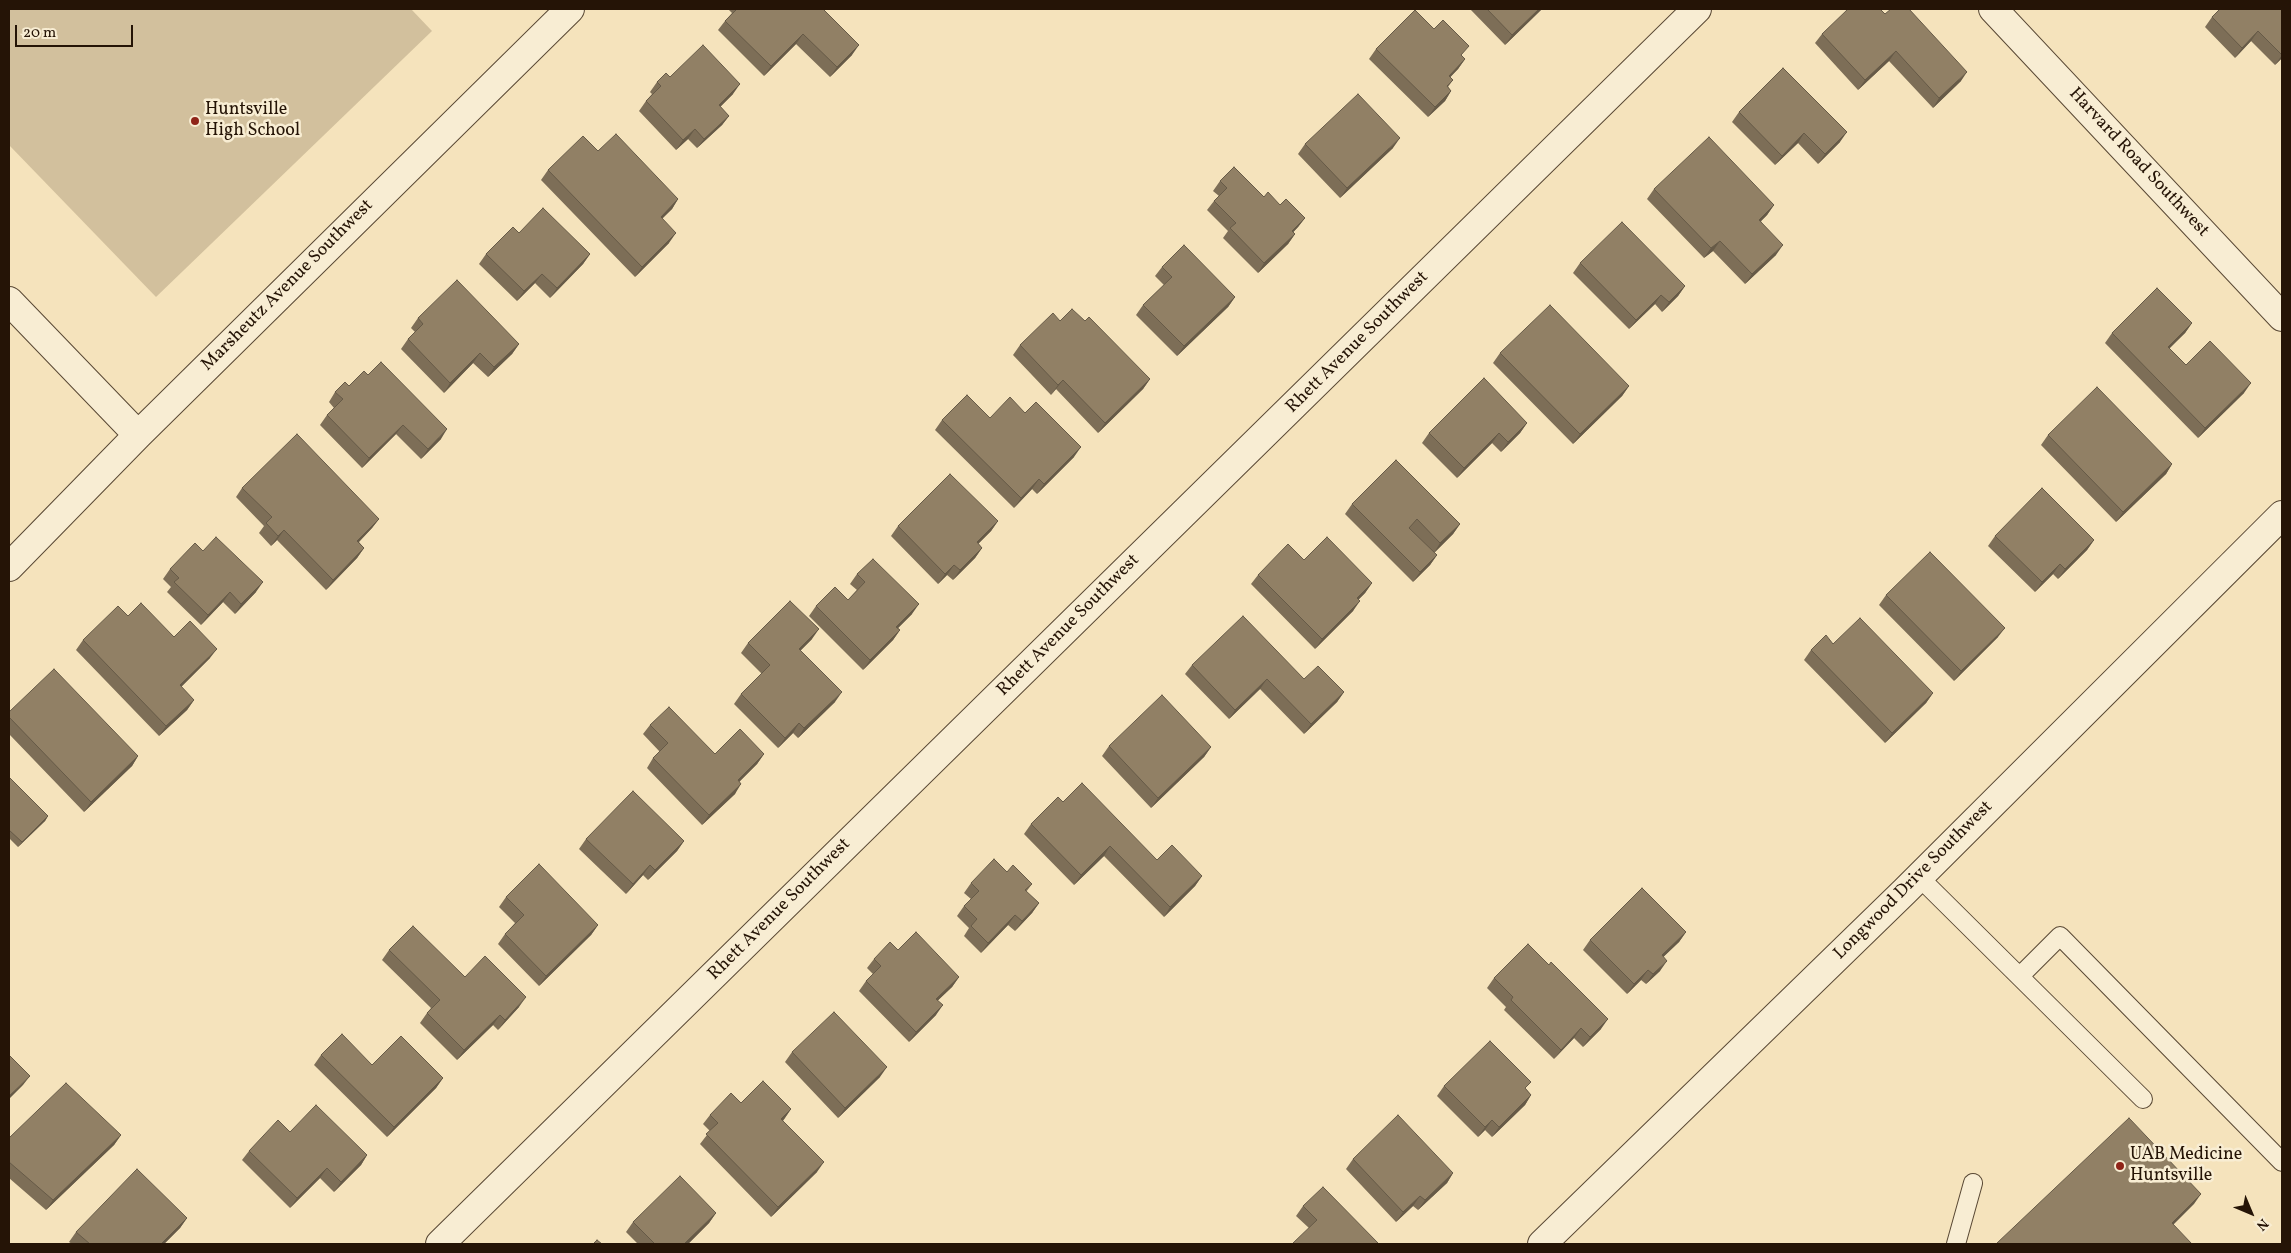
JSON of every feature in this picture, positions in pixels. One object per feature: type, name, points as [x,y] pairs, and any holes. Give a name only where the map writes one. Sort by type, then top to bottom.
[{"type":"street","name":"Marsheutz Avenue Southwest","points":[[9,567],[138,435],[570,9]]},
{"type":"street","name":"Rhett Avenue Southwest","points":[[440,1244],[1697,9]]},
{"type":"street","name":"Harvard Road Southwest","points":[[1994,9],[2282,317]]},
{"type":"street","points":[[9,301],[138,435]]},
{"type":"street","name":"Longwood Drive Southwest","points":[[1542,1244],[1918,877],[2282,515]]},
{"type":"lane","points":[[1918,877],[2144,1099]]},
{"type":"lane","points":[[2020,976],[2060,936],[2282,1162]]},
{"type":"lane","points":[[1956,1244],[1973,1183]]},
{"type":"shaded area","name":"Huntsville High School","points":[[9,9],[411,9],[432,31],[156,297],[9,145]]},
{"type":"building","points":[[737,9],[823,9],[859,45],[837,67],[803,34],[771,66],[725,21]]},
{"type":"building","points":[[1487,9],[1539,9],[1512,35]]},
{"type":"building","points":[[1848,9],[1880,9],[1885,14],[1891,9],[1909,9],[1967,72],[1939,98],[1896,51],[1865,80],[1822,34]]},
{"type":"building","points":[[2220,9],[2282,9],[2282,55],[2258,31],[2242,48],[2212,17]]},
{"type":"building","points":[[1415,10],[1434,29],[1443,20],[1469,46],[1461,55],[1465,59],[1449,76],[1453,80],[1447,86],[1451,91],[1435,107],[1376,49]]},
{"type":"building","points":[[703,45],[740,84],[719,105],[729,116],[704,139],[695,129],[683,140],[646,101],[661,86],[657,82],[666,73],[670,77]]},
{"type":"building","points":[[1783,68],[1847,132],[1825,154],[1804,133],[1782,156],[1739,112]]},
{"type":"building","points":[[1358,94],[1400,138],[1347,188],[1305,144]]},
{"type":"building","points":[[616,134],[678,199],[661,217],[676,233],[642,267],[548,170],[583,136],[598,151]]},
{"type":"building","points":[[1709,137],[1774,205],[1759,220],[1783,245],[1752,274],[1720,241],[1711,248],[1654,189]]},
{"type":"building","points":[[1234,167],[1264,197],[1268,192],[1280,205],[1286,199],[1305,218],[1292,231],[1295,234],[1264,263],[1230,228],[1236,223],[1214,201],[1227,188],[1220,181]]},
{"type":"building","points":[[543,208],[590,254],[557,288],[542,274],[524,291],[486,254],[513,227],[519,233]]},
{"type":"building","points":[[1622,222],[1685,286],[1669,302],[1661,295],[1636,320],[1580,263]]},
{"type":"building","points":[[1184,245],[1235,297],[1184,346],[1143,305],[1172,277],[1162,267]]},
{"type":"building","points":[[457,280],[519,344],[494,367],[480,353],[450,383],[408,339],[423,324],[418,318]]},
{"type":"building","points":[[2157,288],[2192,323],[2168,347],[2186,365],[2210,341],[2251,383],[2205,428],[2112,333]]},
{"type":"building","points":[[1550,305],[1629,386],[1580,434],[1500,353]]},
{"type":"building","points":[[1072,309],[1085,321],[1089,317],[1150,379],[1105,423],[1063,380],[1058,385],[1020,345],[1053,313],[1060,321]]},
{"type":"building","points":[[381,362],[447,429],[428,449],[403,425],[369,458],[327,415],[343,399],[335,392],[345,382],[349,386],[364,371],[368,375]]},
{"type":"building","points":[[1484,378],[1527,423],[1508,442],[1499,433],[1464,468],[1429,433]]},
{"type":"building","points":[[2097,387],[2172,464],[2123,512],[2048,435]]},
{"type":"building","points":[[967,395],[990,418],[1010,397],[1025,413],[1036,402],[1081,447],[1044,484],[1039,479],[1021,498],[942,420]]},
{"type":"building","points":[[297,434],[379,519],[357,541],[364,548],[333,580],[284,530],[278,536],[266,523],[272,517],[242,488]]},
{"type":"building","points":[[1396,460],[1460,524],[1440,543],[1417,519],[1409,528],[1437,555],[1420,572],[1352,504]]},
{"type":"building","points":[[950,474],[998,521],[977,542],[982,548],[960,570],[954,565],[945,574],[898,526]]},
{"type":"building","points":[[2042,488],[2094,540],[2065,569],[2060,564],[2042,582],[1995,536]]},
{"type":"building","points":[[216,537],[263,582],[241,604],[230,592],[208,615],[174,582],[179,578],[170,569],[195,543],[203,551]]},
{"type":"building","points":[[1327,537],[1372,583],[1357,598],[1360,601],[1322,639],[1258,575],[1288,544],[1304,560]]},
{"type":"building","points":[[1930,552],[2005,628],[1961,671],[1886,595]]},
{"type":"building","points":[[873,559],[919,604],[896,627],[900,630],[870,660],[816,606],[835,587],[848,600],[865,582],[857,574]]},
{"type":"building","points":[[790,601],[819,629],[799,649],[842,692],[804,728],[799,723],[785,738],[741,694],[770,665],[748,643]]},
{"type":"building","points":[[141,603],[174,637],[190,621],[217,649],[180,685],[194,700],[166,726],[83,640],[118,606],[128,616]]},
{"type":"building","points":[[1243,616],[1304,679],[1318,666],[1344,692],[1311,724],[1267,679],[1235,710],[1192,665]]},
{"type":"building","points":[[1860,618],[1933,693],[1892,733],[1811,650],[1826,635],[1833,644]]},
{"type":"building","points":[[54,669],[138,756],[91,802],[9,717],[9,712]]},
{"type":"building","points":[[1162,695],[1211,747],[1158,798],[1109,746]]},
{"type":"building","points":[[669,707],[715,754],[740,729],[764,754],[738,780],[741,784],[709,815],[653,758],[668,743],[650,725]]},
{"type":"building","points":[[9,777],[48,816],[22,842],[9,830]]},
{"type":"building","points":[[1082,783],[1157,860],[1172,845],[1202,876],[1170,907],[1110,846],[1081,875],[1031,824],[1058,797],[1063,802]]},
{"type":"building","points":[[633,791],[684,841],[655,870],[650,865],[633,884],[586,839]]},
{"type":"building","points":[[994,859],[1007,872],[1013,865],[1032,884],[1025,890],[1039,903],[1022,921],[1015,915],[988,943],[971,926],[977,919],[964,906],[979,891],[971,883]]},
{"type":"building","points":[[539,864],[598,925],[546,976],[505,934],[524,915],[506,897]]},
{"type":"building","points":[[1642,888],[1686,932],[1662,955],[1667,961],[1653,974],[1648,970],[1634,984],[1590,940]]},
{"type":"building","points":[[413,926],[465,977],[485,956],[526,997],[505,1020],[500,1015],[464,1050],[427,1013],[440,1000],[389,950]]},
{"type":"building","points":[[916,932],[959,977],[936,999],[943,1005],[916,1032],[866,981],[881,966],[874,959],[890,942],[898,950]]},
{"type":"building","points":[[1528,944],[1549,965],[1551,962],[1608,1019],[1590,1037],[1581,1028],[1561,1050],[1511,1000],[1513,997],[1494,978]]},
{"type":"building","points":[[834,1012],[887,1067],[845,1108],[792,1052]]},
{"type":"building","points":[[342,1034],[372,1065],[401,1036],[443,1078],[394,1127],[321,1055]]},
{"type":"building","points":[[1490,1041],[1531,1082],[1525,1088],[1531,1095],[1499,1127],[1492,1120],[1485,1127],[1444,1086]]},
{"type":"building","points":[[9,1055],[30,1076],[9,1096]]},
{"type":"building","points":[[763,1081],[791,1109],[781,1119],[824,1162],[778,1207],[706,1134],[718,1123],[710,1115],[731,1093],[741,1103]]},
{"type":"building","points":[[66,1083],[121,1135],[53,1200],[9,1162],[9,1138]]},
{"type":"building","points":[[316,1105],[367,1155],[341,1182],[327,1168],[297,1198],[249,1151],[278,1120],[290,1132]]},
{"type":"building","points":[[1398,1115],[1453,1173],[1425,1200],[1420,1196],[1403,1212],[1353,1159]]},
{"type":"building","name":"UAB Medicine Huntsville","points":[[2129,1118],[2201,1194],[2172,1223],[2192,1244],[1996,1244]]},
{"type":"building","points":[[137,1169],[187,1218],[161,1244],[90,1244],[76,1232]]},
{"type":"building","points":[[680,1176],[716,1213],[684,1244],[655,1244],[633,1222]]},
{"type":"building","points":[[1323,1187],[1379,1244],[1292,1244],[1317,1220],[1303,1206]]},
{"type":"building","points":[[597,1240],[602,1244],[593,1244]]},
{"type":"place","name":"Huntsville High School","points":[[195,121]]},
{"type":"place","name":"UAB Medicine Huntsville","points":[[2120,1166]]}]
